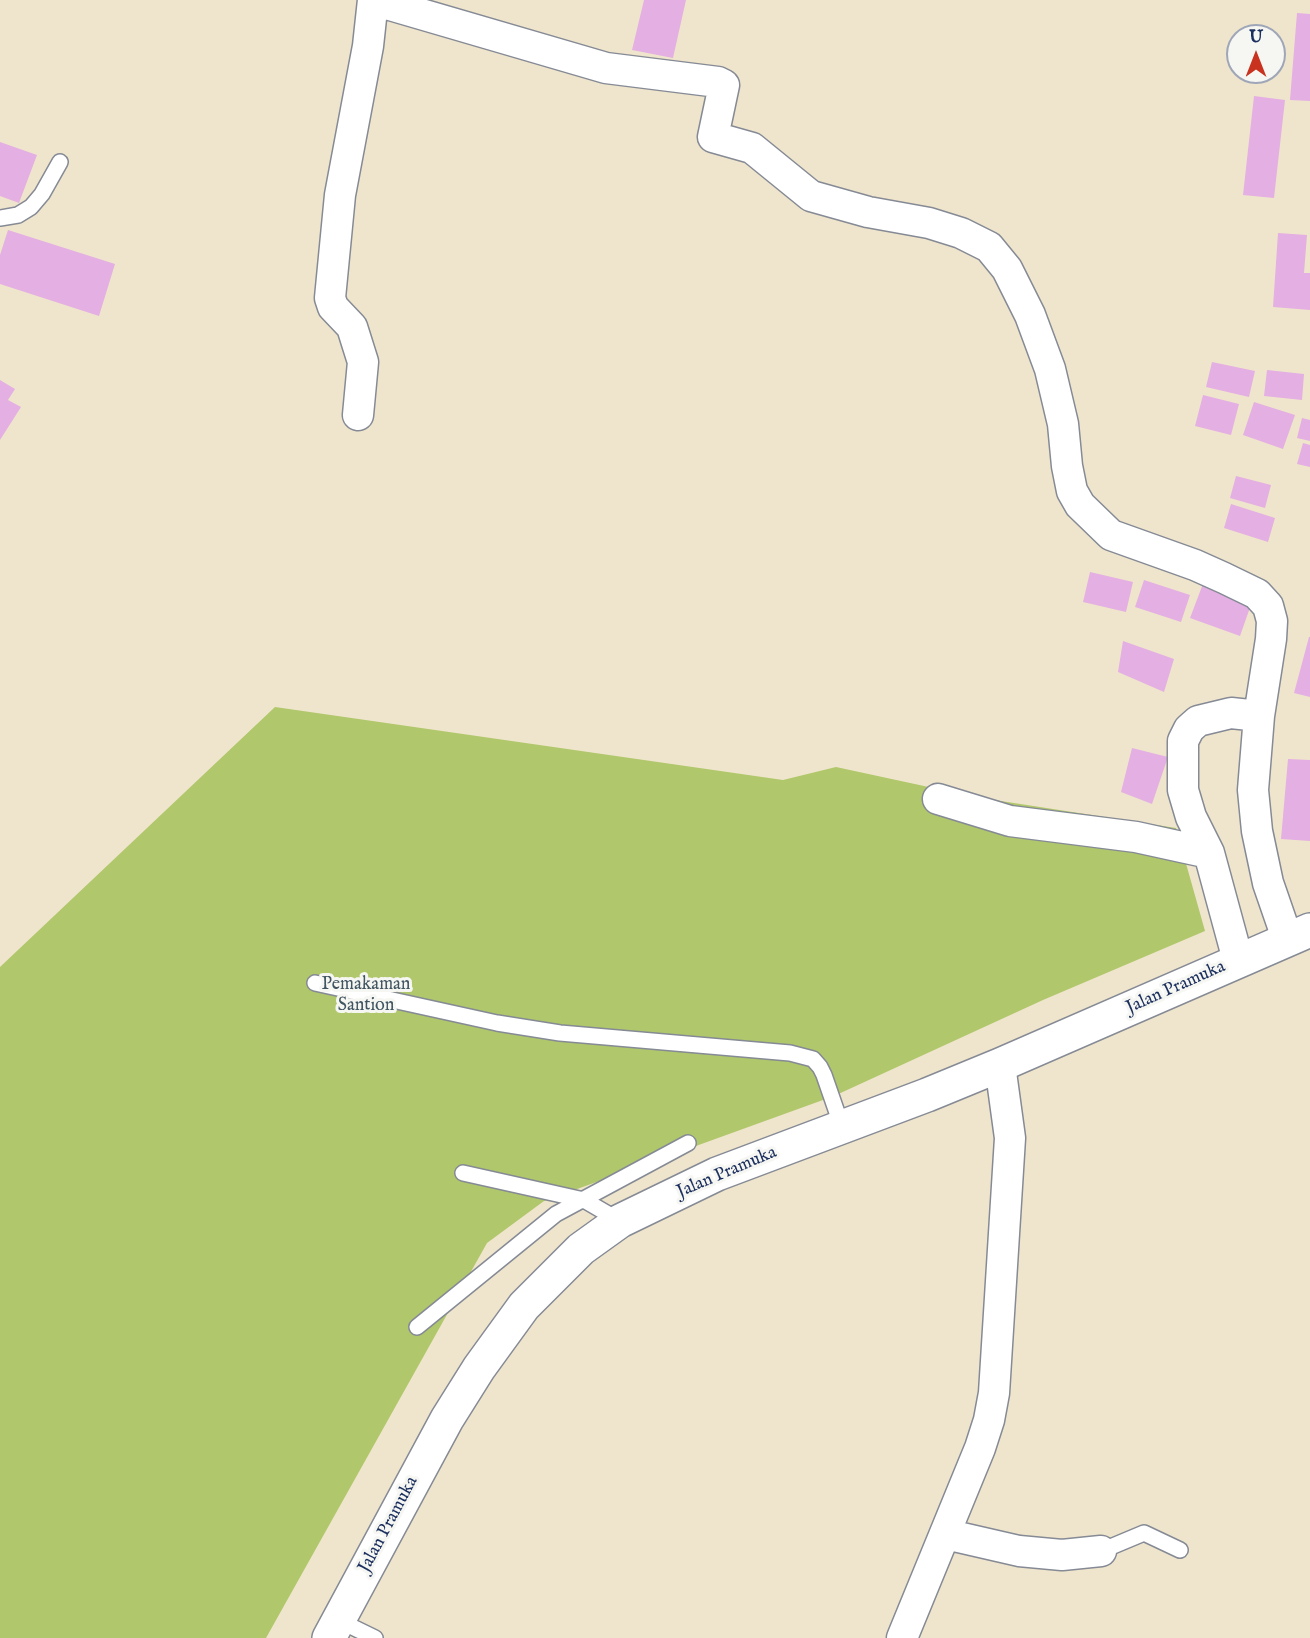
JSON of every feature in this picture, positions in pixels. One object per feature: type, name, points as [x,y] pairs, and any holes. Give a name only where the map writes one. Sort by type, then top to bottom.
[{"type":"street","points":[[358,415],[363,362],[352,327],[333,308],[330,298],[340,195],[368,46],[373,0],[606,68],[718,82],[724,85],[713,137],[752,148],[811,196],[868,212],[929,223],[961,233],[989,247],[1007,269],[1026,305],[1050,369],[1063,424],[1072,491],[1080,505],[1112,535],[1214,573],[1257,594],[1268,606],[1272,621],[1271,639],[1259,716],[1253,790],[1257,831],[1268,883],[1298,934]]},
{"type":"street","points":[[1238,960],[1209,853],[1191,817],[1183,790],[1183,741],[1189,729],[1198,721],[1231,713],[1259,716]]},
{"type":"street","points":[[938,799],[1010,821],[1136,837],[1209,853]]},
{"type":"street","name":"Jalan Pramuka","points":[[334,1629],[447,1419],[479,1368],[524,1306],[581,1249],[621,1221],[717,1174],[1000,1065],[1298,934]]},
{"type":"street","points":[[902,1638],[980,1448],[989,1420],[994,1393],[1010,1138],[1000,1065]]},
{"type":"street","points":[[945,1534],[1019,1551],[1062,1555],[1101,1551]]},
{"type":"lane","points":[[0,218],[18,215],[31,207],[42,194],[60,162]]},
{"type":"lane","points":[[315,983],[498,1023],[560,1033],[790,1053],[813,1059],[824,1075],[842,1127]]},
{"type":"lane","points":[[417,1327],[556,1214],[688,1143]]},
{"type":"lane","points":[[463,1173],[584,1200],[621,1221]]},
{"type":"lane","points":[[1101,1551],[1144,1533],[1180,1550]]},
{"type":"lane","points":[[334,1629],[375,1638]]},
{"type":"green space","name":"Pemakaman Santion","points":[[275,707],[783,780],[836,767],[975,797],[1176,828],[1205,931],[1043,1000],[834,1096],[544,1201],[487,1243],[266,1638],[0,1638],[0,967]]},
{"type":"building","points":[[644,0],[686,0],[673,58],[632,50]]},
{"type":"building","points":[[1297,13],[1310,14],[1310,101],[1290,100]]},
{"type":"building","points":[[1254,96],[1285,100],[1274,198],[1243,195]]},
{"type":"building","points":[[0,142],[37,155],[19,203],[0,196]]},
{"type":"building","points":[[8,230],[115,264],[99,316],[0,284],[0,255]]},
{"type":"building","points":[[1278,233],[1307,235],[1304,273],[1310,273],[1310,310],[1273,307]]},
{"type":"building","points":[[1212,362],[1255,371],[1249,397],[1206,387]]},
{"type":"building","points":[[1267,370],[1304,374],[1302,400],[1264,396]]},
{"type":"building","points":[[0,380],[15,389],[8,400],[21,407],[0,440]]},
{"type":"building","points":[[1203,395],[1239,404],[1231,435],[1195,426]]},
{"type":"building","points":[[1254,402],[1295,415],[1283,449],[1243,435]]},
{"type":"building","points":[[1302,418],[1310,420],[1310,441],[1297,438]]},
{"type":"building","points":[[1303,443],[1310,445],[1310,467],[1297,464]]},
{"type":"building","points":[[1236,476],[1271,485],[1265,508],[1230,498]]},
{"type":"building","points":[[1231,504],[1275,518],[1268,542],[1224,528]]},
{"type":"building","points":[[1090,572],[1133,582],[1126,612],[1083,602]]},
{"type":"building","points":[[1144,580],[1190,595],[1181,622],[1135,607]]},
{"type":"building","points":[[1204,581],[1253,599],[1240,636],[1190,618]]},
{"type":"building","points":[[1310,637],[1310,697],[1294,693]]},
{"type":"building","points":[[1123,641],[1174,659],[1164,692],[1118,672]]},
{"type":"building","points":[[1132,748],[1168,757],[1152,804],[1121,792]]},
{"type":"building","points":[[1288,759],[1310,760],[1310,841],[1281,839]]}]
